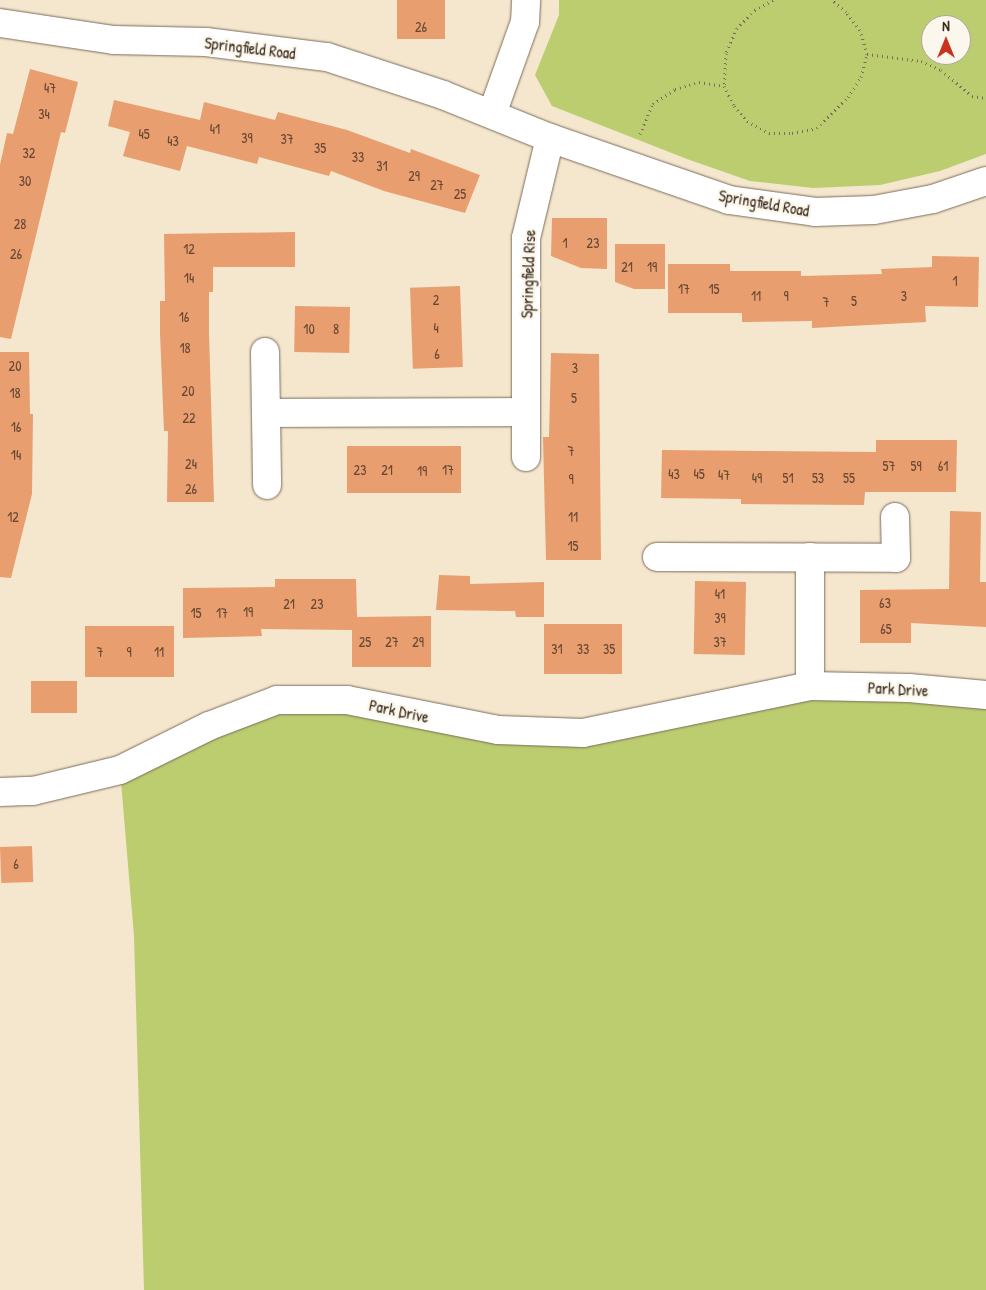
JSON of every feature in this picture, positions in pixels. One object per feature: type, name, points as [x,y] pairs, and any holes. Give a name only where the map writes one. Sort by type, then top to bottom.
[{"type":"street","points":[[492,114],[524,22],[526,0]]},
{"type":"street","name":"Springfield Road","points":[[0,23],[114,40],[206,42],[327,58],[492,114],[550,138],[729,200],[815,212],[874,210],[933,199],[986,181]]},
{"type":"street","name":"Springfield Rise","points":[[526,457],[526,238],[550,138]]},
{"type":"street","points":[[265,352],[267,485]]},
{"type":"street","points":[[266,413],[526,412]]},
{"type":"street","points":[[657,557],[896,558],[895,517]]},
{"type":"street","points":[[810,557],[810,686]]},
{"type":"street","name":"Park Drive","points":[[0,792],[33,791],[120,770],[209,726],[277,700],[347,700],[498,730],[584,732],[810,686],[909,688],[986,695]]},
{"type":"path","points":[[773,0],[755,10],[737,28],[726,53],[724,86],[734,106],[747,121],[769,133],[792,133],[817,128],[830,116],[861,77],[867,54],[860,30],[846,12],[832,0]]},
{"type":"path","points":[[867,54],[921,61],[941,70],[972,96],[986,98]]},
{"type":"path","points":[[626,164],[653,104],[675,89],[699,82],[724,86]]},
{"type":"green space","points":[[559,0],[986,0],[986,154],[940,171],[880,185],[813,188],[750,181],[687,159],[552,106],[535,75],[559,15]]},
{"type":"green space","points":[[986,695],[986,1290],[144,1290],[134,936],[120,770],[277,700],[498,730],[752,698]]},
{"type":"building","points":[[397,0],[445,0],[445,39],[397,39]]},
{"type":"building","points":[[30,69],[78,82],[65,133],[61,132],[11,339],[0,337],[0,165],[7,133],[13,134]]},
{"type":"building","points":[[114,100],[200,120],[204,102],[275,120],[278,112],[347,130],[410,153],[411,149],[480,175],[465,213],[384,191],[331,171],[329,176],[259,157],[257,164],[187,146],[180,171],[123,156],[130,132],[108,126]]},
{"type":"building","points":[[552,218],[607,218],[607,269],[581,268],[551,256]]},
{"type":"building","points":[[295,232],[295,267],[213,267],[213,292],[209,292],[209,333],[214,502],[167,502],[168,431],[164,431],[160,333],[160,301],[165,301],[164,234]]},
{"type":"building","points":[[615,244],[665,244],[665,289],[634,289],[615,282]]},
{"type":"building","points":[[932,256],[979,257],[978,307],[925,306],[926,322],[812,328],[812,321],[742,322],[742,313],[668,313],[668,264],[730,264],[730,271],[801,271],[801,276],[882,274],[881,269],[932,267]]},
{"type":"building","points":[[460,286],[463,367],[413,369],[410,288]]},
{"type":"building","points":[[295,306],[350,307],[349,353],[294,352]]},
{"type":"building","points":[[0,352],[29,352],[30,414],[33,414],[32,494],[11,578],[0,577]]},
{"type":"building","points":[[551,353],[599,354],[601,560],[546,560],[543,437],[549,437]]},
{"type":"building","points":[[876,440],[957,440],[956,492],[865,492],[864,505],[741,504],[741,499],[661,498],[662,450],[876,452]]},
{"type":"building","points":[[347,446],[461,446],[461,493],[347,493]]},
{"type":"building","points":[[950,511],[981,512],[980,582],[986,582],[986,627],[911,623],[911,643],[860,643],[860,590],[949,589]]},
{"type":"building","points":[[439,575],[470,576],[470,584],[544,582],[544,617],[516,617],[515,611],[436,610]]},
{"type":"building","points":[[275,579],[356,579],[357,617],[431,616],[431,667],[352,667],[352,630],[261,629],[262,636],[183,638],[183,588],[275,587]]},
{"type":"building","points":[[695,581],[746,582],[745,655],[694,654]]},
{"type":"building","points":[[544,624],[622,624],[622,674],[544,674]]},
{"type":"building","points":[[85,626],[174,626],[174,677],[85,677]]},
{"type":"building","points":[[31,681],[77,681],[77,713],[31,713]]},
{"type":"building","points":[[32,846],[33,882],[1,883],[0,847]]}]
